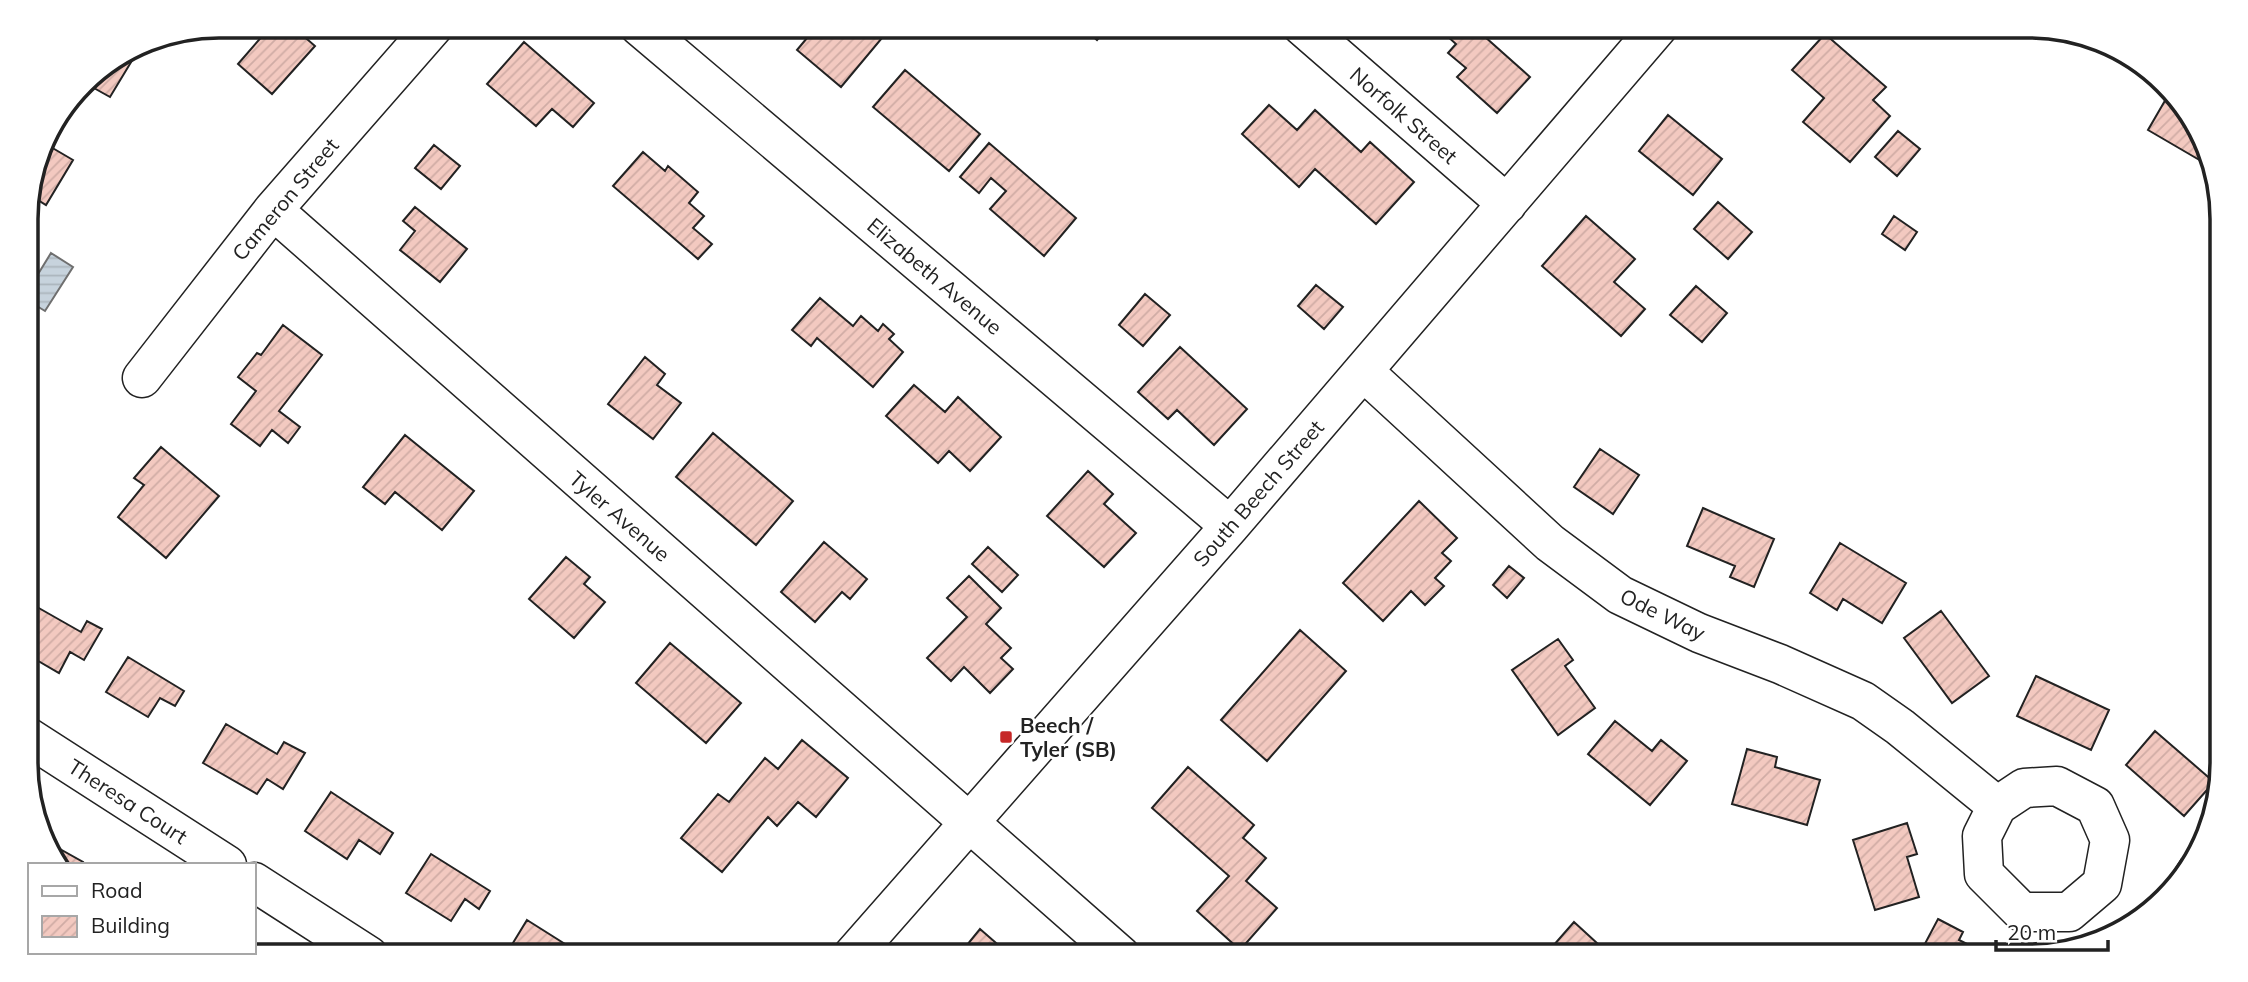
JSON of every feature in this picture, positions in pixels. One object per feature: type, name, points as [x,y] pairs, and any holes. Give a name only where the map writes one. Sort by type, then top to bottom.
[{"type":"street","name":"Norfolk Street","points":[[1316,38],[1507,204]]},
{"type":"street","name":"South Beech Street","points":[[863,944],[1230,526],[1649,38]]},
{"type":"street","name":"Cameron Street","points":[[142,378],[273,210],[423,39]]},
{"type":"street","name":"Elizabeth Avenue","points":[[654,39],[1230,526]]},
{"type":"street","name":"Tyler Avenue","points":[[273,210],[1107,944]]},
{"type":"street","name":"Ode Way","points":[[1363,371],[1550,543],[1620,595],[1699,633],[1780,664],[1863,701],[1900,727],[1997,806]]},
{"type":"street","name":"Theresa Court","points":[[38,743],[224,863]]},
{"type":"street","points":[[256,883],[350,944]]},
{"type":"shaded area","points":[[51,253],[73,267],[45,311],[39,307],[39,273]]},
{"type":"building","points":[[1450,38],[1487,38],[1530,77],[1497,113],[1457,77],[1466,68],[1448,53],[1456,44]]},
{"type":"building","points":[[1821,38],[1830,38],[1886,87],[1873,100],[1890,116],[1850,162],[1803,122],[1824,98],[1792,70]]},
{"type":"building","points":[[260,39],[307,39],[315,46],[272,94],[238,64]]},
{"type":"building","points":[[806,39],[881,39],[841,87],[797,50]]},
{"type":"building","points":[[524,42],[594,103],[573,127],[552,109],[536,126],[487,84]]},
{"type":"building","points":[[131,62],[110,97],[95,89]]},
{"type":"building","points":[[905,70],[980,134],[949,171],[873,107]]},
{"type":"building","points":[[2165,101],[2185,129],[2199,160],[2148,130]]},
{"type":"building","points":[[1269,105],[1297,130],[1315,110],[1361,152],[1370,142],[1414,182],[1376,224],[1315,169],[1299,187],[1242,134]]},
{"type":"building","points":[[1668,115],[1722,159],[1693,195],[1639,151]]},
{"type":"building","points":[[1898,131],[1920,149],[1897,176],[1875,157]]},
{"type":"building","points":[[989,143],[1076,218],[1044,256],[990,209],[1006,191],[991,178],[979,193],[960,177]]},
{"type":"building","points":[[434,145],[460,166],[441,189],[415,168]]},
{"type":"building","points":[[53,148],[73,160],[46,205],[40,201],[40,196]]},
{"type":"building","points":[[643,152],[665,171],[668,166],[698,192],[689,203],[704,216],[693,228],[712,244],[698,259],[613,186]]},
{"type":"building","points":[[1718,202],[1752,232],[1728,259],[1694,229]]},
{"type":"building","points":[[415,207],[467,249],[440,282],[400,250],[415,231],[403,221]]},
{"type":"building","points":[[1586,216],[1635,259],[1614,282],[1645,309],[1621,336],[1542,266]]},
{"type":"building","points":[[1894,216],[1917,232],[1905,250],[1882,234]]},
{"type":"building","points":[[1316,285],[1343,307],[1324,329],[1298,306]]},
{"type":"building","points":[[1696,286],[1727,313],[1702,342],[1670,315]]},
{"type":"building","points":[[1145,294],[1170,315],[1143,346],[1119,325]]},
{"type":"building","points":[[820,298],[853,326],[861,316],[878,331],[883,324],[894,334],[889,339],[903,352],[873,387],[817,338],[811,346],[792,330]]},
{"type":"building","points":[[283,325],[322,355],[279,411],[300,427],[288,443],[272,430],[260,446],[231,424],[256,391],[238,377],[257,353],[261,355]]},
{"type":"building","points":[[1180,347],[1247,409],[1214,445],[1177,410],[1168,419],[1138,392]]},
{"type":"building","points":[[645,357],[665,374],[657,385],[681,403],[653,439],[608,404]]},
{"type":"building","points":[[914,385],[945,412],[958,397],[1001,437],[970,471],[949,451],[938,463],[886,416]]},
{"type":"building","points":[[713,433],[793,501],[756,545],[676,477]]},
{"type":"building","points":[[405,435],[474,491],[442,530],[395,492],[385,504],[363,487]]},
{"type":"building","points":[[161,447],[219,496],[166,558],[118,517],[144,485],[134,478]]},
{"type":"building","points":[[1600,449],[1639,475],[1613,514],[1574,487]]},
{"type":"building","points":[[1088,471],[1113,494],[1104,504],[1136,533],[1104,567],[1047,516]]},
{"type":"building","points":[[1419,501],[1457,538],[1442,553],[1451,561],[1435,578],[1444,586],[1425,605],[1411,591],[1383,621],[1343,583]]},
{"type":"building","points":[[1703,508],[1774,539],[1754,587],[1730,577],[1735,566],[1687,546]]},
{"type":"building","points":[[824,542],[867,579],[850,599],[842,592],[815,622],[781,592]]},
{"type":"building","points":[[1840,543],[1906,583],[1882,623],[1843,599],[1837,610],[1810,593]]},
{"type":"building","points":[[988,547],[1018,575],[1002,592],[972,564]]},
{"type":"building","points":[[566,557],[590,577],[584,584],[605,602],[574,638],[529,599]]},
{"type":"building","points":[[1509,566],[1524,578],[1507,598],[1493,585]]},
{"type":"building","points":[[969,576],[1001,608],[986,624],[1011,648],[1001,658],[1013,669],[990,693],[964,667],[951,681],[927,658],[967,617],[947,598]]},
{"type":"building","points":[[38,608],[81,632],[87,621],[102,629],[84,660],[70,652],[59,673],[38,661]]},
{"type":"building","points":[[1941,611],[1989,676],[1952,703],[1904,638]]},
{"type":"building","points":[[1300,630],[1346,671],[1267,761],[1221,720]]},
{"type":"building","points":[[1558,639],[1573,660],[1565,666],[1595,708],[1558,735],[1512,670]]},
{"type":"building","points":[[670,643],[741,703],[706,743],[636,683]]},
{"type":"building","points":[[128,657],[184,691],[175,706],[160,698],[148,717],[106,692]]},
{"type":"building","points":[[2036,676],[2109,710],[2091,750],[2017,716]]},
{"type":"building","points":[[1615,721],[1652,751],[1661,740],[1687,761],[1650,805],[1588,754]]},
{"type":"building","points":[[226,724],[277,754],[284,742],[305,753],[283,789],[267,779],[257,794],[203,763]]},
{"type":"building","points":[[2155,731],[2209,777],[2207,790],[2184,816],[2126,765]]},
{"type":"building","points":[[802,740],[848,778],[816,817],[798,802],[777,826],[768,817],[722,872],[681,838],[718,794],[729,802],[765,758],[778,769]]},
{"type":"building","points":[[1747,749],[1777,757],[1775,767],[1820,780],[1807,825],[1732,804]]},
{"type":"building","points":[[1188,767],[1254,825],[1243,838],[1266,858],[1246,881],[1277,908],[1246,943],[1233,943],[1197,911],[1229,876],[1152,808]]},
{"type":"building","points":[[331,792],[393,833],[380,854],[359,840],[347,859],[305,831]]},
{"type":"building","points":[[1907,823],[1917,854],[1907,857],[1919,897],[1875,910],[1853,840]]},
{"type":"building","points":[[61,850],[83,862],[70,863]]},
{"type":"building","points":[[431,854],[490,891],[479,909],[465,899],[451,921],[406,893]]},
{"type":"building","points":[[1938,919],[1963,932],[1959,940],[1965,943],[1925,943]]},
{"type":"building","points":[[527,920],[565,944],[512,944]]},
{"type":"building","points":[[1574,922],[1597,943],[1555,943]]},
{"type":"building","points":[[980,929],[997,944],[968,944]]},
{"type":"place","name":"Beech / Tyler (SB)","points":[[1006,737]]}]
